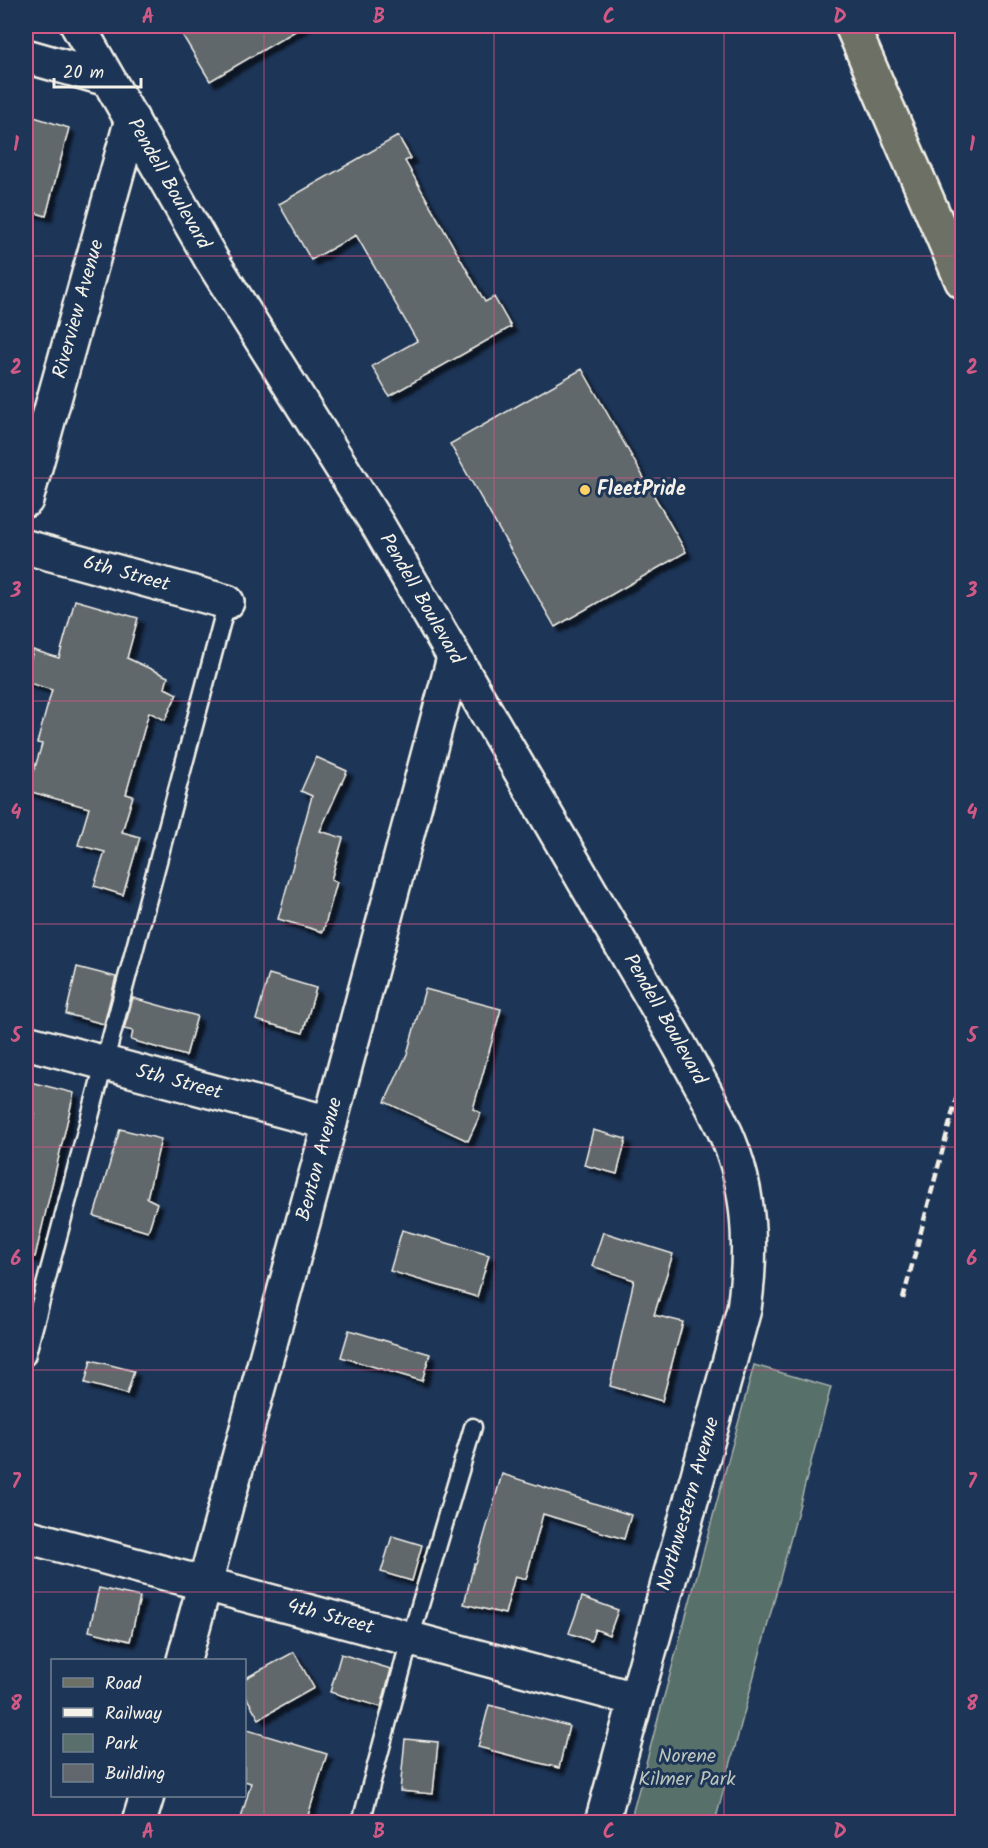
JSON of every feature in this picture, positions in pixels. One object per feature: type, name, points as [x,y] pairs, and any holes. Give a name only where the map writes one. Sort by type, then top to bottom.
[{"type":"main road","points":[[852,26],[963,281]]},
{"type":"street","name":"Pendell Boulevard","points":[[78,26],[212,259],[379,527],[708,1097],[730,1143],[741,1182]]},
{"type":"street","points":[[26,56],[107,79]]},
{"type":"street","name":"Riverview Avenue","points":[[26,500],[132,119]]},
{"type":"street","name":"6th Street","points":[[26,547],[227,602]]},
{"type":"street","name":"Benton Avenue","points":[[184,1659],[454,658]]},
{"type":"street","name":"5th Street","points":[[26,1042],[330,1123]]},
{"type":"street","name":"Northwestern Avenue","points":[[602,1822],[744,1309],[748,1279],[749,1225],[741,1182]]},
{"type":"street","name":"4th Street","points":[[26,1536],[635,1699]]},
{"type":"street","points":[[139,1822],[147,1797]]},
{"type":"lane","points":[[26,1357],[227,602]]},
{"type":"lane","points":[[361,1822],[410,1639],[473,1427]]},
{"type":"green space","name":"Norene Kilmer Park","points":[[754,1365],[831,1387],[715,1822],[630,1822]]},
{"type":"building","points":[[177,26],[304,26],[210,81]]},
{"type":"building","points":[[31,116],[69,128],[46,216],[26,210],[26,134]]},
{"type":"building","points":[[398,136],[411,158],[405,161],[485,302],[494,297],[511,327],[389,396],[372,366],[417,341],[356,235],[311,260],[279,204]]},
{"type":"building","points":[[582,369],[686,552],[555,627],[450,444]]},
{"type":"building","points":[[75,600],[138,618],[127,658],[168,677],[165,688],[177,694],[165,720],[149,712],[126,794],[133,796],[122,832],[140,837],[123,895],[94,886],[105,852],[78,845],[89,808],[28,791],[42,744],[37,743],[52,690],[26,682],[26,677],[33,650],[59,658]]},
{"type":"building","points":[[316,757],[347,771],[320,831],[343,838],[331,880],[337,882],[323,932],[278,919],[312,796],[301,791]]},
{"type":"building","points":[[77,967],[116,977],[104,1024],[66,1014]]},
{"type":"building","points":[[269,974],[316,988],[303,1033],[256,1020]]},
{"type":"building","points":[[425,989],[501,1009],[473,1109],[481,1113],[468,1141],[385,1102],[407,1054]]},
{"type":"building","points":[[133,998],[197,1016],[186,1056],[131,1040],[133,1031],[124,1029]]},
{"type":"building","points":[[26,1081],[74,1093],[35,1257],[26,1256],[26,1152],[35,1113],[26,1111]]},
{"type":"building","points":[[120,1129],[161,1139],[147,1198],[157,1203],[148,1232],[94,1216]]},
{"type":"building","points":[[593,1130],[626,1139],[617,1174],[584,1165]]},
{"type":"building","points":[[402,1230],[489,1255],[477,1297],[390,1271]]},
{"type":"building","points":[[603,1232],[673,1254],[654,1315],[683,1322],[662,1401],[610,1386],[634,1280],[592,1266]]},
{"type":"building","points":[[349,1330],[430,1354],[422,1381],[341,1357]]},
{"type":"building","points":[[91,1360],[134,1371],[127,1394],[85,1383]]},
{"type":"building","points":[[502,1474],[631,1515],[624,1539],[543,1514],[526,1579],[515,1576],[505,1614],[464,1604]]},
{"type":"building","points":[[392,1536],[422,1545],[412,1581],[381,1572]]},
{"type":"building","points":[[99,1588],[140,1597],[130,1641],[89,1631]]},
{"type":"building","points":[[582,1597],[618,1610],[609,1635],[595,1629],[591,1641],[569,1633]]},
{"type":"building","points":[[294,1652],[314,1688],[259,1719],[246,1696],[246,1678]]},
{"type":"building","points":[[341,1654],[391,1669],[381,1707],[330,1692]]},
{"type":"building","points":[[489,1705],[569,1726],[559,1768],[478,1747]]},
{"type":"building","points":[[246,1730],[327,1754],[306,1822],[240,1822],[251,1783],[246,1782]]},
{"type":"building","points":[[405,1739],[438,1742],[433,1794],[400,1791]]},
{"type":"railway","points":[[903,1299],[962,1077]]},
{"type":"place","name":"FleetPride","points":[[585,490]]}]
